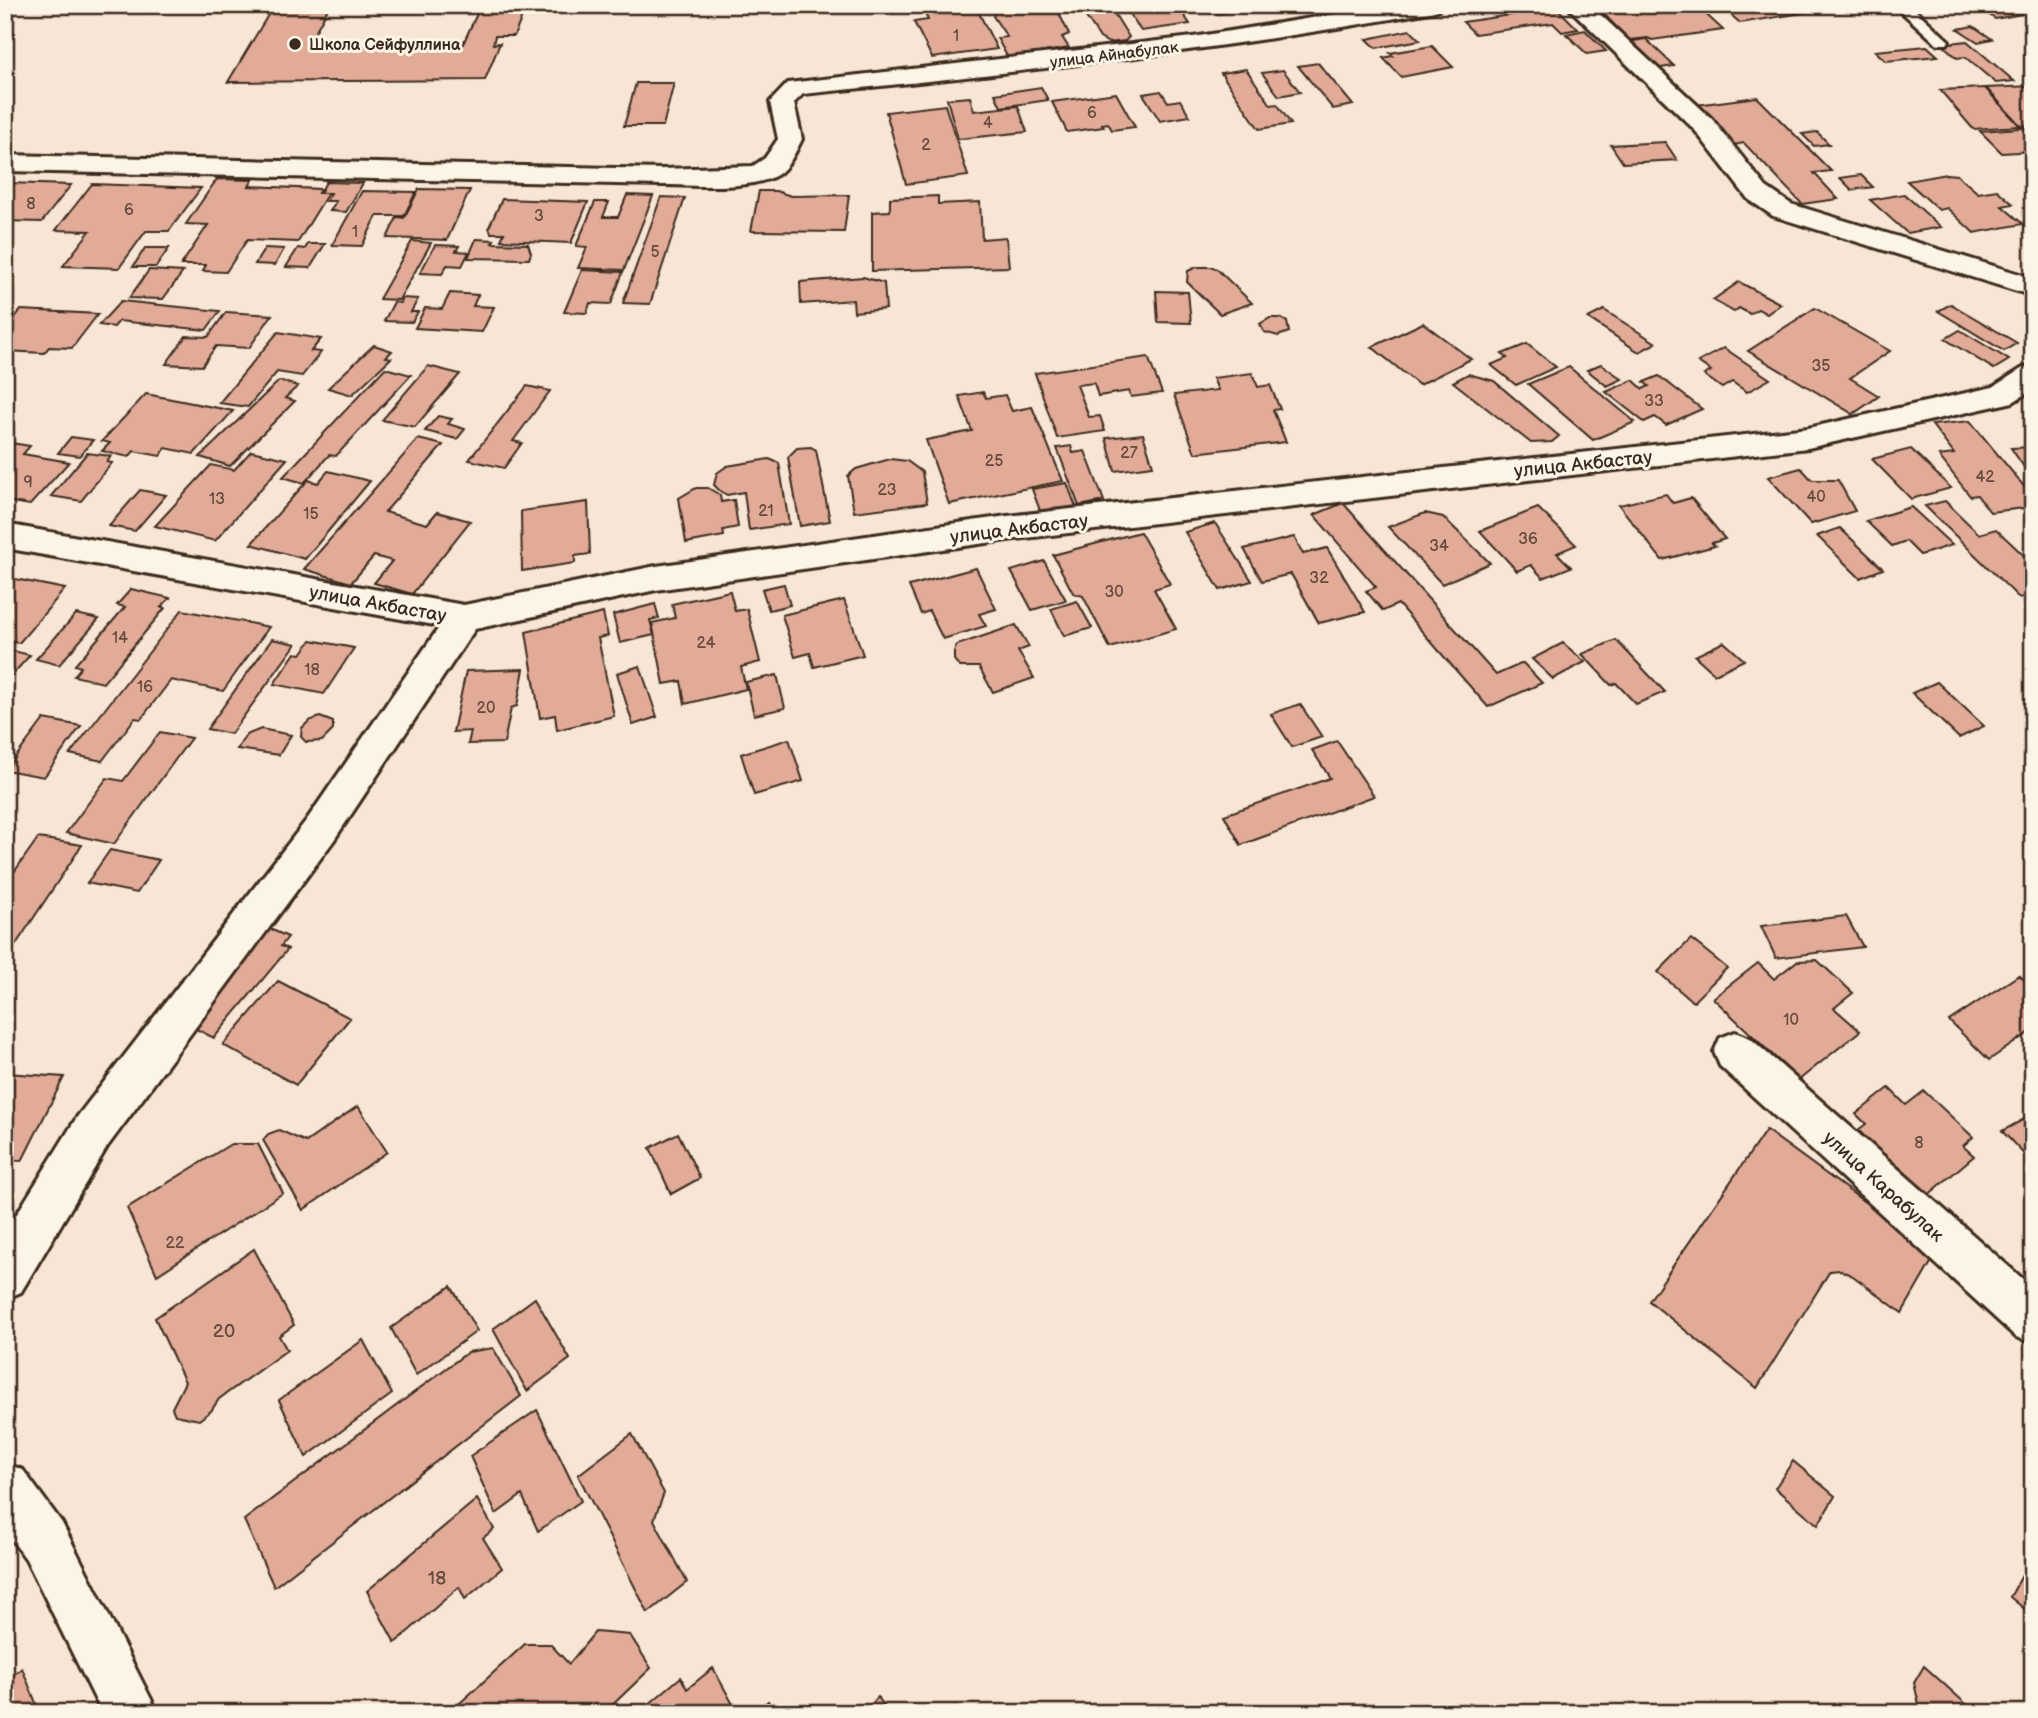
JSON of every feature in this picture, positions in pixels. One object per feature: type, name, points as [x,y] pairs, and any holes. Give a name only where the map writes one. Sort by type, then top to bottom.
[{"type":"street","name":"улица Айнабулак","points":[[5,163],[662,177],[735,176],[766,170],[780,157],[790,139],[782,102],[796,88],[963,72],[1193,44],[1430,5]]},
{"type":"street","points":[[1577,5],[1703,124],[1758,193],[1782,211],[2033,287]]},
{"type":"street","name":"улица Акбастау","points":[[5,536],[464,618],[656,578],[994,530],[1808,438],[2002,395],[2033,375]]},
{"type":"street","points":[[5,1276],[92,1132],[321,829],[464,618]]},
{"type":"street","name":"улица Карабулак","points":[[1735,1052],[2033,1320]]},
{"type":"street","points":[[5,1488],[44,1541],[131,1713]]},
{"type":"lane","points":[[1901,5],[1942,41]]},
{"type":"building","name":"Школа Сейфуллина","points":[[274,5],[330,5],[310,41],[341,41],[338,46],[462,46],[481,5],[527,5],[514,36],[495,36],[493,44],[500,43],[485,80],[228,82]]},
{"type":"building","points":[[838,5],[882,5],[883,8],[839,11]]},
{"type":"building","points":[[921,5],[975,5],[997,49],[932,58],[914,22],[928,20]]},
{"type":"building","points":[[1028,5],[1056,7],[1069,34],[1062,37],[1069,48],[1008,58],[997,38],[1007,37],[993,16],[994,12],[1010,6],[1020,9]]},
{"type":"building","points":[[1078,5],[1109,5],[1129,37],[1125,41],[1109,43],[1100,38]]},
{"type":"building","points":[[1124,5],[1177,5],[1190,24],[1141,31]]},
{"type":"building","points":[[1193,5],[1262,7],[1217,14],[1214,10],[1199,12]]},
{"type":"building","points":[[1595,5],[1631,5],[1636,10],[1696,5],[1723,30],[1652,40],[1629,40]]},
{"type":"building","points":[[1720,5],[1814,5],[1820,10],[1740,23]]},
{"type":"building","points":[[1976,5],[2027,5],[2033,12],[1995,19]]},
{"type":"building","points":[[1557,8],[1578,29],[1562,32],[1553,23],[1475,34],[1463,22]]},
{"type":"building","points":[[1973,26],[1992,39],[1978,42],[1958,29]]},
{"type":"building","points":[[1410,30],[1420,40],[1376,48],[1367,39]]},
{"type":"building","points":[[1585,30],[1606,51],[1587,54],[1566,34]]},
{"type":"building","points":[[1646,39],[1674,66],[1654,69],[1627,42]]},
{"type":"building","points":[[1967,41],[2014,81],[1996,83],[1965,57],[1957,58],[1942,44]]},
{"type":"building","points":[[1432,46],[1453,67],[1401,77],[1383,58],[1393,56],[1390,53]]},
{"type":"building","points":[[1927,46],[1938,56],[1886,61],[1875,51]]},
{"type":"building","points":[[1318,63],[1353,105],[1333,109],[1298,66]]},
{"type":"building","points":[[1246,69],[1271,105],[1277,104],[1291,124],[1259,129],[1221,73]]},
{"type":"building","points":[[1283,70],[1300,92],[1279,96],[1262,73]]},
{"type":"building","points":[[636,83],[674,83],[663,126],[624,126]]},
{"type":"building","points":[[2033,86],[2033,125],[2021,126],[1986,88]]},
{"type":"building","points":[[1041,87],[1048,100],[1001,107],[995,94]]},
{"type":"building","points":[[1985,88],[2020,126],[1973,129],[1940,90]]},
{"type":"building","points":[[1161,91],[1168,102],[1180,100],[1190,116],[1160,121],[1143,94]]},
{"type":"building","points":[[1116,93],[1135,127],[1112,130],[1108,123],[1102,124],[1104,127],[1067,132],[1052,102]]},
{"type":"building","points":[[970,97],[974,111],[1018,106],[1027,132],[958,139],[947,99]]},
{"type":"building","points":[[1757,97],[1831,171],[1814,173],[1838,199],[1802,204],[1744,143],[1734,145],[1696,105]]},
{"type":"building","points":[[945,105],[968,176],[906,184],[886,112]]},
{"type":"building","points":[[2033,127],[2033,151],[2002,153],[1980,131]]},
{"type":"building","points":[[1817,132],[1829,144],[1814,146],[1802,134]]},
{"type":"building","points":[[1665,142],[1677,160],[1623,163],[1611,145]]},
{"type":"building","points":[[1946,174],[1957,175],[1978,193],[1997,190],[2013,204],[2002,206],[2023,224],[1974,233],[1947,208],[1939,210],[1907,181]]},
{"type":"building","points":[[1861,175],[1873,187],[1852,190],[1840,178]]},
{"type":"building","points":[[217,179],[253,180],[249,186],[320,189],[318,193],[328,193],[298,242],[247,240],[226,272],[203,271],[206,265],[181,265],[208,225],[186,224]]},
{"type":"building","points":[[326,182],[363,183],[346,212],[330,211],[336,201],[326,201],[331,193],[320,193]]},
{"type":"building","points":[[5,183],[71,185],[42,222],[5,221]]},
{"type":"building","points":[[92,184],[201,188],[169,231],[146,231],[119,268],[63,266],[90,231],[56,230]]},
{"type":"building","points":[[419,189],[470,190],[447,240],[387,238],[397,217],[404,218]]},
{"type":"building","points":[[362,191],[416,192],[404,216],[377,216],[362,246],[332,245]]},
{"type":"building","points":[[759,191],[776,191],[791,196],[849,195],[844,232],[751,231]]},
{"type":"building","points":[[1904,194],[1941,227],[1907,233],[1870,200]]},
{"type":"building","points":[[627,195],[653,196],[624,270],[578,268],[587,247],[576,246],[595,202],[609,202],[603,217],[618,217]]},
{"type":"building","points":[[938,196],[938,204],[980,202],[982,239],[1006,237],[1009,267],[872,271],[872,212],[890,211],[890,198]]},
{"type":"building","points":[[661,197],[685,198],[650,304],[623,303]]},
{"type":"building","points":[[502,199],[588,202],[571,243],[501,240],[504,233],[491,233],[489,227]]},
{"type":"building","points":[[476,239],[494,240],[492,243],[528,244],[531,253],[529,259],[468,258]]},
{"type":"building","points":[[412,241],[431,243],[399,300],[379,299]]},
{"type":"building","points":[[308,244],[325,244],[310,268],[286,267],[298,248],[305,249]]},
{"type":"building","points":[[435,245],[459,246],[456,251],[469,252],[462,266],[447,265],[442,274],[420,273]]},
{"type":"building","points":[[145,248],[169,248],[156,267],[133,267]]},
{"type":"building","points":[[265,248],[284,249],[275,265],[255,264]]},
{"type":"building","points":[[1197,267],[1213,267],[1218,270],[1252,303],[1220,314],[1187,282],[1188,271]]},
{"type":"building","points":[[149,270],[183,272],[163,299],[129,298]]},
{"type":"building","points":[[582,270],[623,272],[611,304],[590,303],[587,313],[564,312]]},
{"type":"building","points":[[863,277],[884,283],[886,309],[854,312],[853,300],[801,304],[800,282]]},
{"type":"building","points":[[1739,282],[1781,304],[1767,314],[1758,309],[1750,314],[1739,308],[1734,312],[1713,300]]},
{"type":"building","points":[[1156,291],[1188,292],[1191,323],[1158,322]]},
{"type":"building","points":[[450,293],[478,295],[473,306],[494,307],[482,332],[415,328],[425,308],[442,309]]},
{"type":"building","points":[[402,298],[418,299],[411,312],[418,312],[412,322],[384,321],[394,302],[400,303]]},
{"type":"building","points":[[121,301],[220,311],[206,330],[119,321],[114,327],[99,325]]},
{"type":"building","points":[[1951,304],[2017,343],[2004,351],[1938,311]]},
{"type":"building","points":[[1815,308],[1890,351],[1850,378],[1879,396],[1853,414],[1748,351]]},
{"type":"building","points":[[21,310],[98,314],[72,348],[49,347],[44,353],[5,351],[8,342],[5,342],[5,330]]},
{"type":"building","points":[[1604,310],[1656,343],[1639,352],[1588,318]]},
{"type":"building","points":[[226,312],[272,315],[249,348],[216,346],[202,366],[166,364],[186,336],[208,337]]},
{"type":"building","points":[[1270,318],[1280,318],[1287,322],[1289,332],[1278,336],[1264,332],[1260,324]]},
{"type":"building","points":[[1423,323],[1471,359],[1419,385],[1372,347]]},
{"type":"building","points":[[1960,330],[2009,360],[1994,369],[1945,339]]},
{"type":"building","points":[[278,332],[321,339],[311,351],[321,352],[302,376],[277,372],[248,407],[219,403]]},
{"type":"building","points":[[1527,344],[1556,367],[1516,385],[1491,365],[1507,358],[1502,354]]},
{"type":"building","points":[[374,345],[392,351],[386,357],[391,358],[352,395],[328,388]]},
{"type":"building","points":[[1724,348],[1770,379],[1747,392],[1732,382],[1722,388],[1704,375],[1711,371],[1698,362]]},
{"type":"building","points":[[1148,357],[1162,393],[1131,397],[1129,391],[1098,396],[1094,383],[1077,385],[1089,417],[1100,416],[1105,431],[1057,438],[1035,373]]},
{"type":"building","points":[[1601,364],[1622,379],[1607,386],[1587,370]]},
{"type":"building","points":[[428,366],[460,374],[415,427],[382,420]]},
{"type":"building","points":[[1569,367],[1635,422],[1593,440],[1528,384]]},
{"type":"building","points":[[385,368],[411,375],[336,456],[329,455],[304,483],[283,477]]},
{"type":"building","points":[[1252,373],[1258,387],[1270,385],[1280,409],[1273,410],[1286,442],[1195,453],[1174,395],[1218,390],[1213,378]]},
{"type":"building","points":[[1468,374],[1494,381],[1559,436],[1552,442],[1531,443],[1453,382]]},
{"type":"building","points":[[1659,376],[1702,409],[1666,425],[1655,417],[1644,422],[1606,392],[1633,380],[1643,389],[1649,386],[1644,382]]},
{"type":"building","points":[[279,381],[298,386],[285,398],[295,401],[230,466],[200,457]]},
{"type":"building","points":[[527,386],[550,391],[513,441],[522,443],[504,468],[469,460]]},
{"type":"building","points":[[983,392],[986,398],[1005,395],[1012,411],[1032,407],[1063,481],[949,504],[926,440],[972,431],[959,396]]},
{"type":"building","points":[[146,394],[233,411],[194,454],[166,448],[160,456],[134,451],[129,457],[102,451],[110,443],[102,441]]},
{"type":"building","points":[[438,416],[452,419],[448,424],[465,429],[457,439],[425,431]]},
{"type":"building","points":[[1970,421],[2033,497],[2033,507],[1990,512],[1977,495],[1970,496],[1939,456],[1954,454],[1932,425]]},
{"type":"building","points":[[1143,434],[1153,466],[1115,471],[1106,438]]},
{"type":"building","points":[[71,437],[93,440],[80,456],[58,453]]},
{"type":"building","points":[[418,439],[443,445],[385,512],[427,524],[437,512],[470,521],[412,594],[374,583],[392,561],[374,556],[351,583],[304,569]]},
{"type":"building","points":[[5,442],[30,446],[23,454],[69,462],[30,505],[5,501]]},
{"type":"building","points":[[1071,446],[1073,453],[1085,451],[1104,501],[1079,506],[1057,448]]},
{"type":"building","points":[[811,447],[816,450],[830,521],[800,526],[788,457],[797,448]]},
{"type":"building","points":[[2033,447],[2033,473],[2028,473],[2011,448]]},
{"type":"building","points":[[1911,449],[1951,488],[1911,499],[1872,459]]},
{"type":"building","points":[[251,451],[287,459],[215,541],[155,526],[211,465],[234,470]]},
{"type":"building","points":[[87,453],[111,456],[107,462],[112,463],[81,501],[51,496]]},
{"type":"building","points":[[769,459],[779,463],[789,524],[749,530],[744,492],[727,495],[720,491],[714,485],[717,473],[727,466]]},
{"type":"building","points":[[890,459],[907,461],[922,472],[927,503],[854,512],[848,476],[856,469]]},
{"type":"building","points":[[1801,468],[1812,480],[1838,480],[1855,511],[1811,524],[1768,477]]},
{"type":"building","points":[[328,471],[370,481],[305,559],[251,544],[308,480],[318,483]]},
{"type":"building","points":[[1067,483],[1076,507],[1041,513],[1032,489]]},
{"type":"building","points":[[696,488],[708,488],[720,495],[721,502],[734,500],[738,527],[723,530],[724,536],[686,543],[679,498]]},
{"type":"building","points":[[140,490],[166,495],[135,531],[109,526]]},
{"type":"building","points":[[1666,494],[1673,503],[1691,498],[1725,539],[1712,543],[1715,546],[1662,560],[1619,505]]},
{"type":"building","points":[[1945,501],[1979,534],[1996,529],[2033,564],[2033,581],[2029,582],[2033,586],[2033,594],[2019,598],[1925,506]]},
{"type":"building","points":[[588,502],[590,554],[575,556],[575,563],[522,571],[521,511]]},
{"type":"building","points":[[1343,503],[1496,675],[1523,663],[1542,683],[1488,707],[1398,604],[1383,611],[1366,591],[1376,587],[1314,515]]},
{"type":"building","points":[[1911,507],[1952,545],[1920,555],[1906,541],[1892,546],[1866,521]]},
{"type":"building","points":[[1538,508],[1576,545],[1557,553],[1571,567],[1543,578],[1531,565],[1517,571],[1480,531]]},
{"type":"building","points":[[1425,513],[1443,517],[1490,563],[1442,584],[1388,527]]},
{"type":"building","points":[[1215,523],[1252,581],[1220,590],[1185,532]]},
{"type":"building","points":[[1840,528],[1883,569],[1860,578],[1817,536]]},
{"type":"building","points":[[1140,532],[1170,584],[1154,589],[1176,629],[1110,648],[1083,596],[1073,593],[1053,555]]},
{"type":"building","points":[[1294,537],[1303,554],[1327,548],[1365,612],[1319,623],[1291,574],[1262,581],[1244,549]]},
{"type":"building","points":[[1044,561],[1066,600],[1032,610],[1011,571]]},
{"type":"building","points":[[976,568],[996,609],[979,614],[986,626],[943,639],[929,611],[921,614],[909,586]]},
{"type":"building","points":[[5,577],[65,589],[19,643],[5,640]]},
{"type":"building","points":[[784,584],[790,605],[769,610],[762,589]]},
{"type":"building","points":[[131,589],[170,598],[161,607],[165,608],[103,683],[74,676],[81,667],[75,665],[125,607],[117,605]]},
{"type":"building","points":[[730,591],[735,611],[747,609],[760,662],[741,667],[746,689],[685,704],[681,681],[664,684],[652,623],[675,618],[672,604]]},
{"type":"building","points":[[844,600],[863,655],[814,667],[810,653],[795,657],[782,615]]},
{"type":"building","points":[[1077,601],[1092,628],[1064,636],[1051,609]]},
{"type":"building","points":[[655,604],[659,618],[650,620],[654,635],[620,643],[613,615]]},
{"type":"building","points":[[182,610],[269,627],[223,691],[171,680],[141,719],[135,718],[102,761],[70,754]]},
{"type":"building","points":[[603,613],[608,636],[598,638],[614,716],[557,730],[555,715],[540,718],[526,632]]},
{"type":"building","points":[[76,614],[99,619],[59,665],[36,659]]},
{"type":"building","points":[[1016,625],[1029,647],[1018,651],[1034,678],[993,692],[979,667],[960,667],[954,660],[957,645]]},
{"type":"building","points":[[272,639],[296,644],[231,734],[207,729]]},
{"type":"building","points":[[311,640],[354,648],[324,694],[274,684],[295,653],[301,654]]},
{"type":"building","points":[[1616,640],[1665,692],[1636,704],[1616,683],[1611,685],[1582,654]]},
{"type":"building","points":[[1724,642],[1744,660],[1715,674],[1695,656]]},
{"type":"building","points":[[1563,643],[1585,662],[1553,679],[1532,659]]},
{"type":"building","points":[[5,649],[30,655],[5,683]]},
{"type":"building","points":[[640,666],[657,717],[633,725],[617,673]]},
{"type":"building","points":[[524,669],[517,706],[511,708],[504,743],[468,744],[471,731],[453,732],[466,671]]},
{"type":"building","points":[[777,675],[785,708],[754,715],[746,682]]},
{"type":"building","points":[[1937,682],[1984,726],[1959,738],[1912,693]]},
{"type":"building","points":[[1300,704],[1322,737],[1292,747],[1271,714]]},
{"type":"building","points":[[320,717],[333,722],[333,730],[322,741],[306,742],[301,737],[302,728],[309,721]]},
{"type":"building","points":[[44,719],[81,726],[44,777],[6,770]]},
{"type":"building","points":[[261,729],[291,735],[279,755],[237,749],[246,735]]},
{"type":"building","points":[[160,732],[191,738],[114,844],[66,833],[107,778],[123,781]]},
{"type":"building","points":[[789,739],[803,781],[754,795],[741,754]]},
{"type":"building","points":[[1337,741],[1374,796],[1241,845],[1224,815],[1330,778],[1312,750]]},
{"type":"building","points":[[38,838],[82,845],[5,961],[5,885]]},
{"type":"building","points":[[110,850],[159,860],[137,893],[87,883]]},
{"type":"building","points":[[1846,916],[1863,947],[1776,958],[1761,926]]},
{"type":"building","points":[[270,929],[288,937],[281,946],[288,949],[214,1038],[188,1025]]},
{"type":"building","points":[[1691,939],[1727,968],[1693,1002],[1658,972]]},
{"type":"building","points":[[1817,960],[1853,993],[1834,1008],[1860,1031],[1799,1080],[1713,998],[1758,963],[1774,979],[1797,961]]},
{"type":"building","points":[[2019,975],[2033,988],[2033,1030],[1989,1060],[1949,1021]]},
{"type":"building","points":[[278,981],[350,1018],[296,1085],[223,1045]]},
{"type":"building","points":[[5,1073],[64,1077],[22,1161],[5,1160]]},
{"type":"building","points":[[1889,1088],[1906,1105],[1924,1091],[1973,1137],[1963,1146],[1974,1156],[1926,1197],[1858,1130],[1866,1124],[1856,1114]]},
{"type":"building","points":[[358,1106],[387,1152],[303,1210],[263,1140],[268,1134],[279,1130],[306,1142]]},
{"type":"building","points":[[2028,1117],[2033,1123],[2033,1164],[2002,1131]]},
{"type":"building","points":[[1766,1130],[1936,1254],[1902,1313],[1853,1276],[1840,1270],[1830,1271],[1757,1388],[1649,1301]]},
{"type":"building","points":[[678,1133],[700,1178],[671,1194],[650,1148]]},
{"type":"building","points":[[231,1144],[258,1144],[283,1193],[157,1275],[127,1208]]},
{"type":"building","points":[[254,1249],[294,1325],[279,1336],[287,1350],[219,1399],[211,1411],[199,1420],[175,1415],[172,1408],[185,1382],[155,1318]]},
{"type":"building","points":[[451,1286],[477,1331],[416,1375],[391,1328]]},
{"type":"building","points":[[535,1298],[570,1359],[527,1391],[493,1329]]},
{"type":"building","points":[[363,1340],[392,1394],[306,1457],[279,1400]]},
{"type":"building","points":[[493,1348],[521,1396],[274,1587],[244,1520],[468,1352]]},
{"type":"building","points":[[537,1410],[581,1501],[538,1531],[522,1495],[496,1514],[470,1456]]},
{"type":"building","points":[[632,1434],[664,1493],[654,1520],[687,1582],[648,1613],[578,1475]]},
{"type":"building","points":[[1793,1461],[1835,1496],[1818,1525],[1775,1488]]},
{"type":"building","points":[[477,1499],[494,1529],[483,1538],[502,1568],[465,1599],[459,1587],[395,1643],[367,1591]]},
{"type":"building","points":[[2029,1563],[2033,1566],[2033,1616],[2010,1597]]},
{"type":"building","points":[[595,1632],[630,1635],[651,1668],[604,1713],[449,1713],[525,1644],[550,1644],[569,1664]]},
{"type":"building","points":[[1924,1666],[1976,1713],[1921,1713],[1914,1683]]},
{"type":"building","points":[[22,1668],[40,1713],[5,1713],[5,1681]]},
{"type":"building","points":[[713,1668],[735,1708],[730,1713],[643,1713],[642,1710],[681,1677],[687,1689]]},
{"type":"building","points":[[878,1697],[889,1713],[863,1713]]},
{"type":"building","points":[[768,1701],[774,1713],[754,1713]]},
{"type":"place","name":"Школа Сейфуллина","points":[[295,44]]}]
